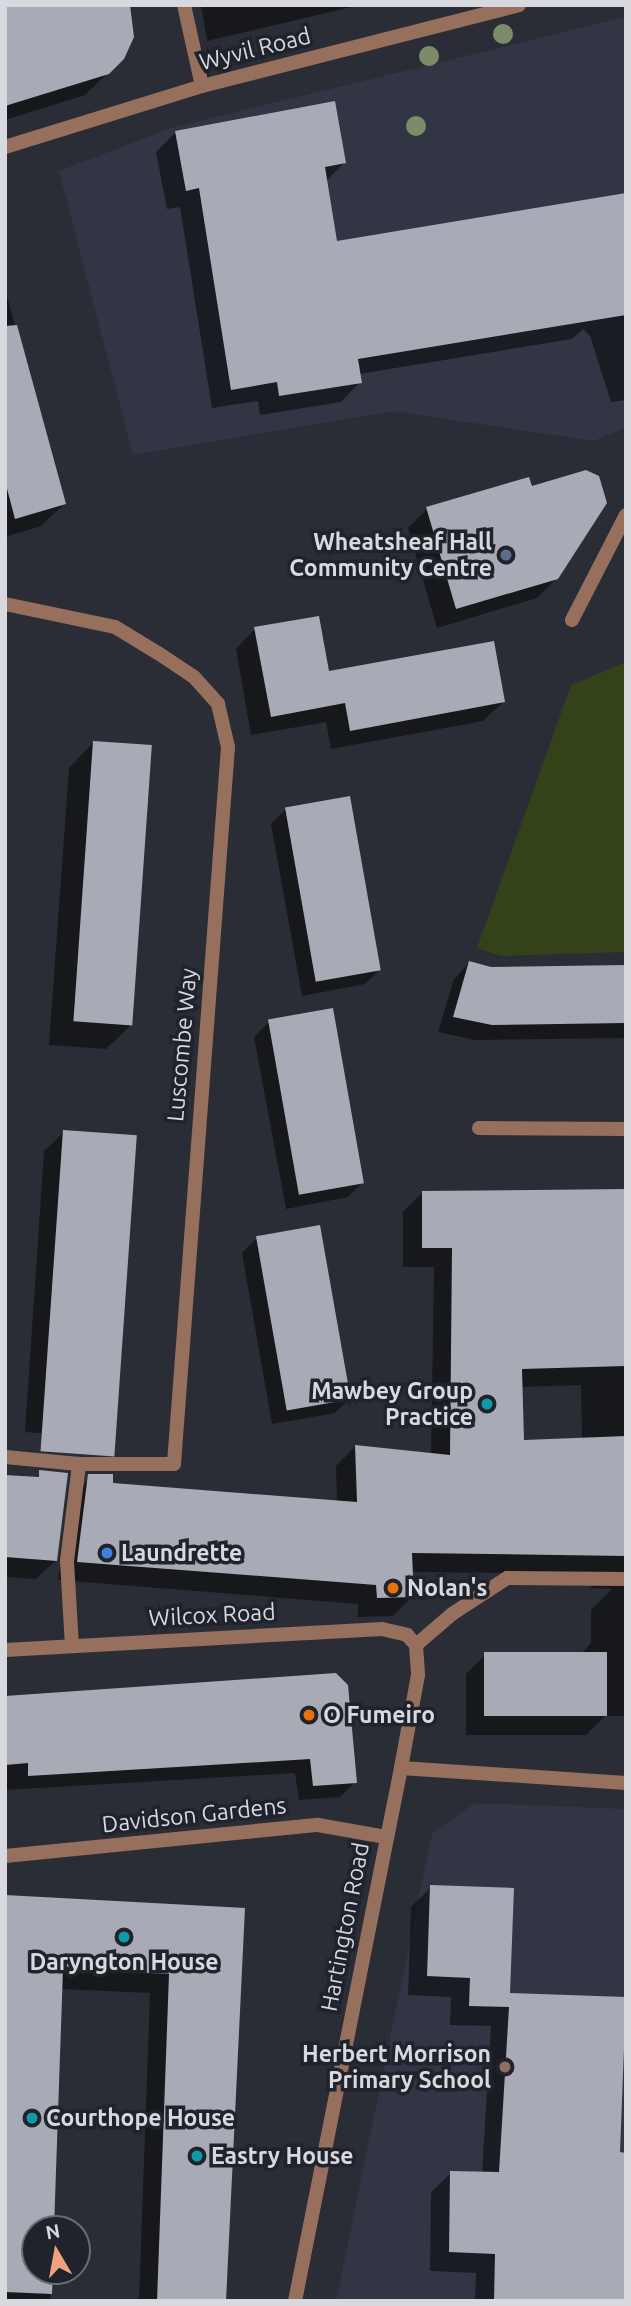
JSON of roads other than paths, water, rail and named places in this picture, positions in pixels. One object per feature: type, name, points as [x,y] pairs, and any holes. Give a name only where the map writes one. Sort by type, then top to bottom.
[{"type":"street","points":[[184,5],[202,86]]},
{"type":"street","name":"Wyvil Road","points":[[5,147],[202,86],[519,5]]},
{"type":"street","points":[[572,620],[626,515]]},
{"type":"street","name":"Luscombe Way","points":[[5,604],[115,627],[158,653],[194,677],[218,704],[228,747],[174,1464],[79,1464],[5,1457]]},
{"type":"street","points":[[479,1128],[626,1129]]},
{"type":"street","points":[[72,1646],[68,1561],[79,1464]]},
{"type":"street","points":[[416,1645],[452,1614],[507,1577],[626,1578]]},
{"type":"street","name":"Wilcox Road","points":[[5,1650],[382,1629],[407,1635],[416,1645]]},
{"type":"street","name":"Hartington Road","points":[[295,2301],[401,1768],[418,1675],[416,1645]]},
{"type":"street","points":[[401,1768],[626,1783]]},
{"type":"street","name":"Davidson Gardens","points":[[5,1856],[318,1825],[386,1838]]},
{"type":"place","name":"Wheatsheaf Hall Community Centre","points":[[506,555]]},
{"type":"place","name":"Mawbey Group Practice","points":[[487,1404]]},
{"type":"place","name":"Laundrette","points":[[107,1553]]},
{"type":"place","name":"Nolan's","points":[[393,1588]]},
{"type":"place","name":"O Fumeiro","points":[[309,1715]]},
{"type":"place","name":"Daryngton House","points":[[124,1937]]},
{"type":"place","name":"Herbert Morrison Primary School","points":[[505,2067]]},
{"type":"place","name":"Courthope House","points":[[32,2118]]},
{"type":"place","name":"Eastry House","points":[[197,2156]]}]
